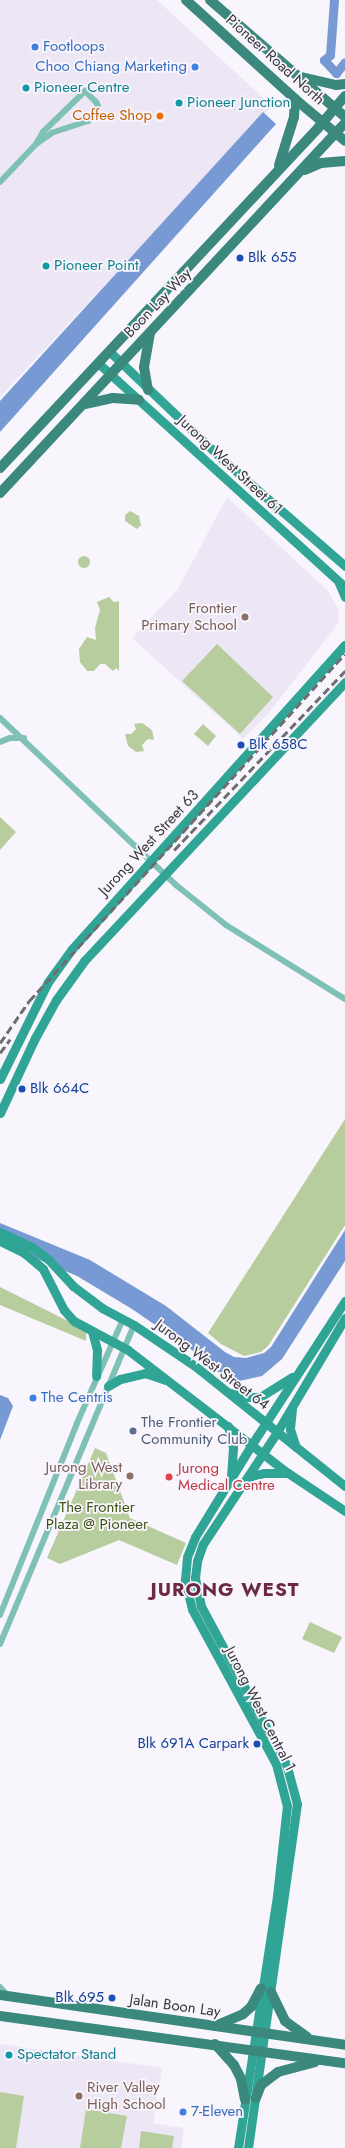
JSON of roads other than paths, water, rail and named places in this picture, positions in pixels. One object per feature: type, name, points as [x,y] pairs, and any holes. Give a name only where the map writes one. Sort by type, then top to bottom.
[{"type":"main road","name":"Pioneer Road North","points":[[186,0],[294,99],[345,141]]},
{"type":"main road","name":"Pioneer Road North","points":[[210,0],[345,117]]},
{"type":"main road","points":[[295,75],[336,85],[345,84]]},
{"type":"main road","name":"Boon Lay Way","points":[[0,468],[277,169],[323,122],[345,96]]},
{"type":"main road","points":[[277,169],[294,117],[294,99]]},
{"type":"main road","name":"Boon Lay Way","points":[[0,493],[301,172],[345,123]]},
{"type":"main road","points":[[301,172],[321,163],[345,161]]},
{"type":"main road","points":[[148,390],[144,366],[150,333]]},
{"type":"main road","points":[[83,404],[113,398],[139,400]]},
{"type":"main road","points":[[213,2027],[243,2014],[266,1990],[285,2021],[293,2030],[312,2040]]},
{"type":"main road","name":"Jalan Boon Lay","points":[[4,1996],[345,2045]]},
{"type":"main road","points":[[0,2016],[263,2050],[345,2063]]},
{"type":"main road","points":[[215,2044],[234,2065],[241,2079],[245,2100]]},
{"type":"main road","points":[[256,2098],[261,2085],[278,2072],[291,2066],[321,2060]]},
{"type":"street","points":[[1,179],[36,144],[52,133],[88,121],[98,109],[96,102],[85,91],[43,132],[36,144]]},
{"type":"street","name":"Jurong West Street 61","points":[[109,351],[148,390],[222,459],[345,566]]},
{"type":"street","name":"Jurong West Street 61","points":[[98,363],[342,585]]},
{"type":"street","points":[[342,585],[345,597]]},
{"type":"street","points":[[343,647],[345,636]]},
{"type":"street","name":"Jurong West Street 63","points":[[0,1079],[48,982],[76,945],[150,860],[217,791],[343,647]]},
{"type":"street","points":[[0,1113],[56,1000],[84,961],[345,682]]},
{"type":"street","points":[[0,718],[24,738],[165,874],[226,925],[345,999]]},
{"type":"street","points":[[0,742],[10,738],[24,738]]},
{"type":"street","name":"Jurong West Street 64","points":[[0,1232],[32,1247],[48,1259],[73,1286],[123,1319],[134,1324],[196,1366],[224,1391],[345,1486]]},
{"type":"street","points":[[0,1241],[23,1252],[43,1269],[64,1310],[74,1321],[124,1348],[264,1452],[288,1473],[345,1511]]},
{"type":"street","points":[[224,1391],[245,1397],[260,1397],[285,1383],[298,1371],[345,1301]]},
{"type":"street","name":"Jurong West Central 1","points":[[259,2033],[294,1838],[296,1794],[287,1766],[201,1606],[195,1578],[197,1561],[203,1544],[241,1484],[277,1432],[345,1318]]},
{"type":"street","points":[[0,1614],[96,1376],[123,1319]]},
{"type":"street","points":[[0,1644],[134,1324]]},
{"type":"street","points":[[92,1331],[97,1350],[96,1376]]},
{"type":"street","name":"Jurong West Central 1","points":[[266,1990],[287,1815],[286,1796],[276,1764],[192,1609],[185,1580],[187,1557],[195,1537],[298,1371]]},
{"type":"street","points":[[108,1386],[120,1379],[145,1373],[173,1383]]},
{"type":"street","points":[[294,1402],[290,1429],[297,1449]]},
{"type":"street","points":[[228,1426],[233,1448],[231,1480]]},
{"type":"street","points":[[241,1484],[258,1474],[288,1473]]},
{"type":"street","points":[[0,1987],[4,1996]]},
{"type":"street","points":[[238,2148],[252,2049],[259,2033]]},
{"type":"street","points":[[248,2148],[263,2050],[259,2033]]},
{"type":"water","points":[[263,112],[276,124],[0,432],[0,401]]},
{"type":"water","points":[[0,1223],[90,1260],[166,1306],[225,1352],[234,1357],[246,1358],[264,1353],[271,1347],[345,1230],[345,1261],[282,1359],[262,1376],[235,1382],[224,1377],[202,1357],[132,1309],[77,1276],[0,1243]]},
{"type":"water","points":[[0,1395],[8,1398],[13,1406],[0,1440]]},
{"type":"waterway","points":[[334,0],[330,55],[324,60],[336,73],[345,62]]},
{"type":"railway","points":[[0,1043],[29,1001],[345,654]]},
{"type":"railway","points":[[174,850],[345,671]]},
{"type":"railway","points":[[0,1053],[10,1039]]},
{"type":"place","name":"Footloops","points":[[35,47]]},
{"type":"place","name":"Choo Chiang Marketing","points":[[195,67]]},
{"type":"place","name":"Pioneer Centre","points":[[26,88]]},
{"type":"place","name":"Pioneer Junction","points":[[179,103]]},
{"type":"place","name":"Coffee Shop","points":[[160,116]]},
{"type":"place","name":"Blk 655","points":[[240,258]]},
{"type":"place","name":"Pioneer Point","points":[[46,266]]},
{"type":"place","name":"Frontier Primary School","points":[[245,617]]},
{"type":"place","name":"Blk 658C","points":[[241,745]]},
{"type":"place","name":"Blk 664C","points":[[22,1089]]},
{"type":"place","name":"The Centris","points":[[33,1398]]},
{"type":"place","name":"The Frontier Community Club","points":[[133,1431]]},
{"type":"place","name":"Jurong West Library","points":[[130,1476]]},
{"type":"place","name":"Jurong Medical Centre","points":[[169,1477]]},
{"type":"place","name":"Blk 691A Carpark","points":[[257,1744]]},
{"type":"place","name":"Blk 695","points":[[112,1998]]},
{"type":"place","name":"Spectator Stand","points":[[9,2055]]},
{"type":"place","name":"River Valley High School","points":[[79,2096]]},
{"type":"place","name":"7-Eleven","points":[[183,2112]]},
{"type":"district","name":"JURONG WEST","points":[[225,1590]]},
{"type":"park label","name":"The Frontier Plaza @ Pioneer","points":[[97,1516]]}]
